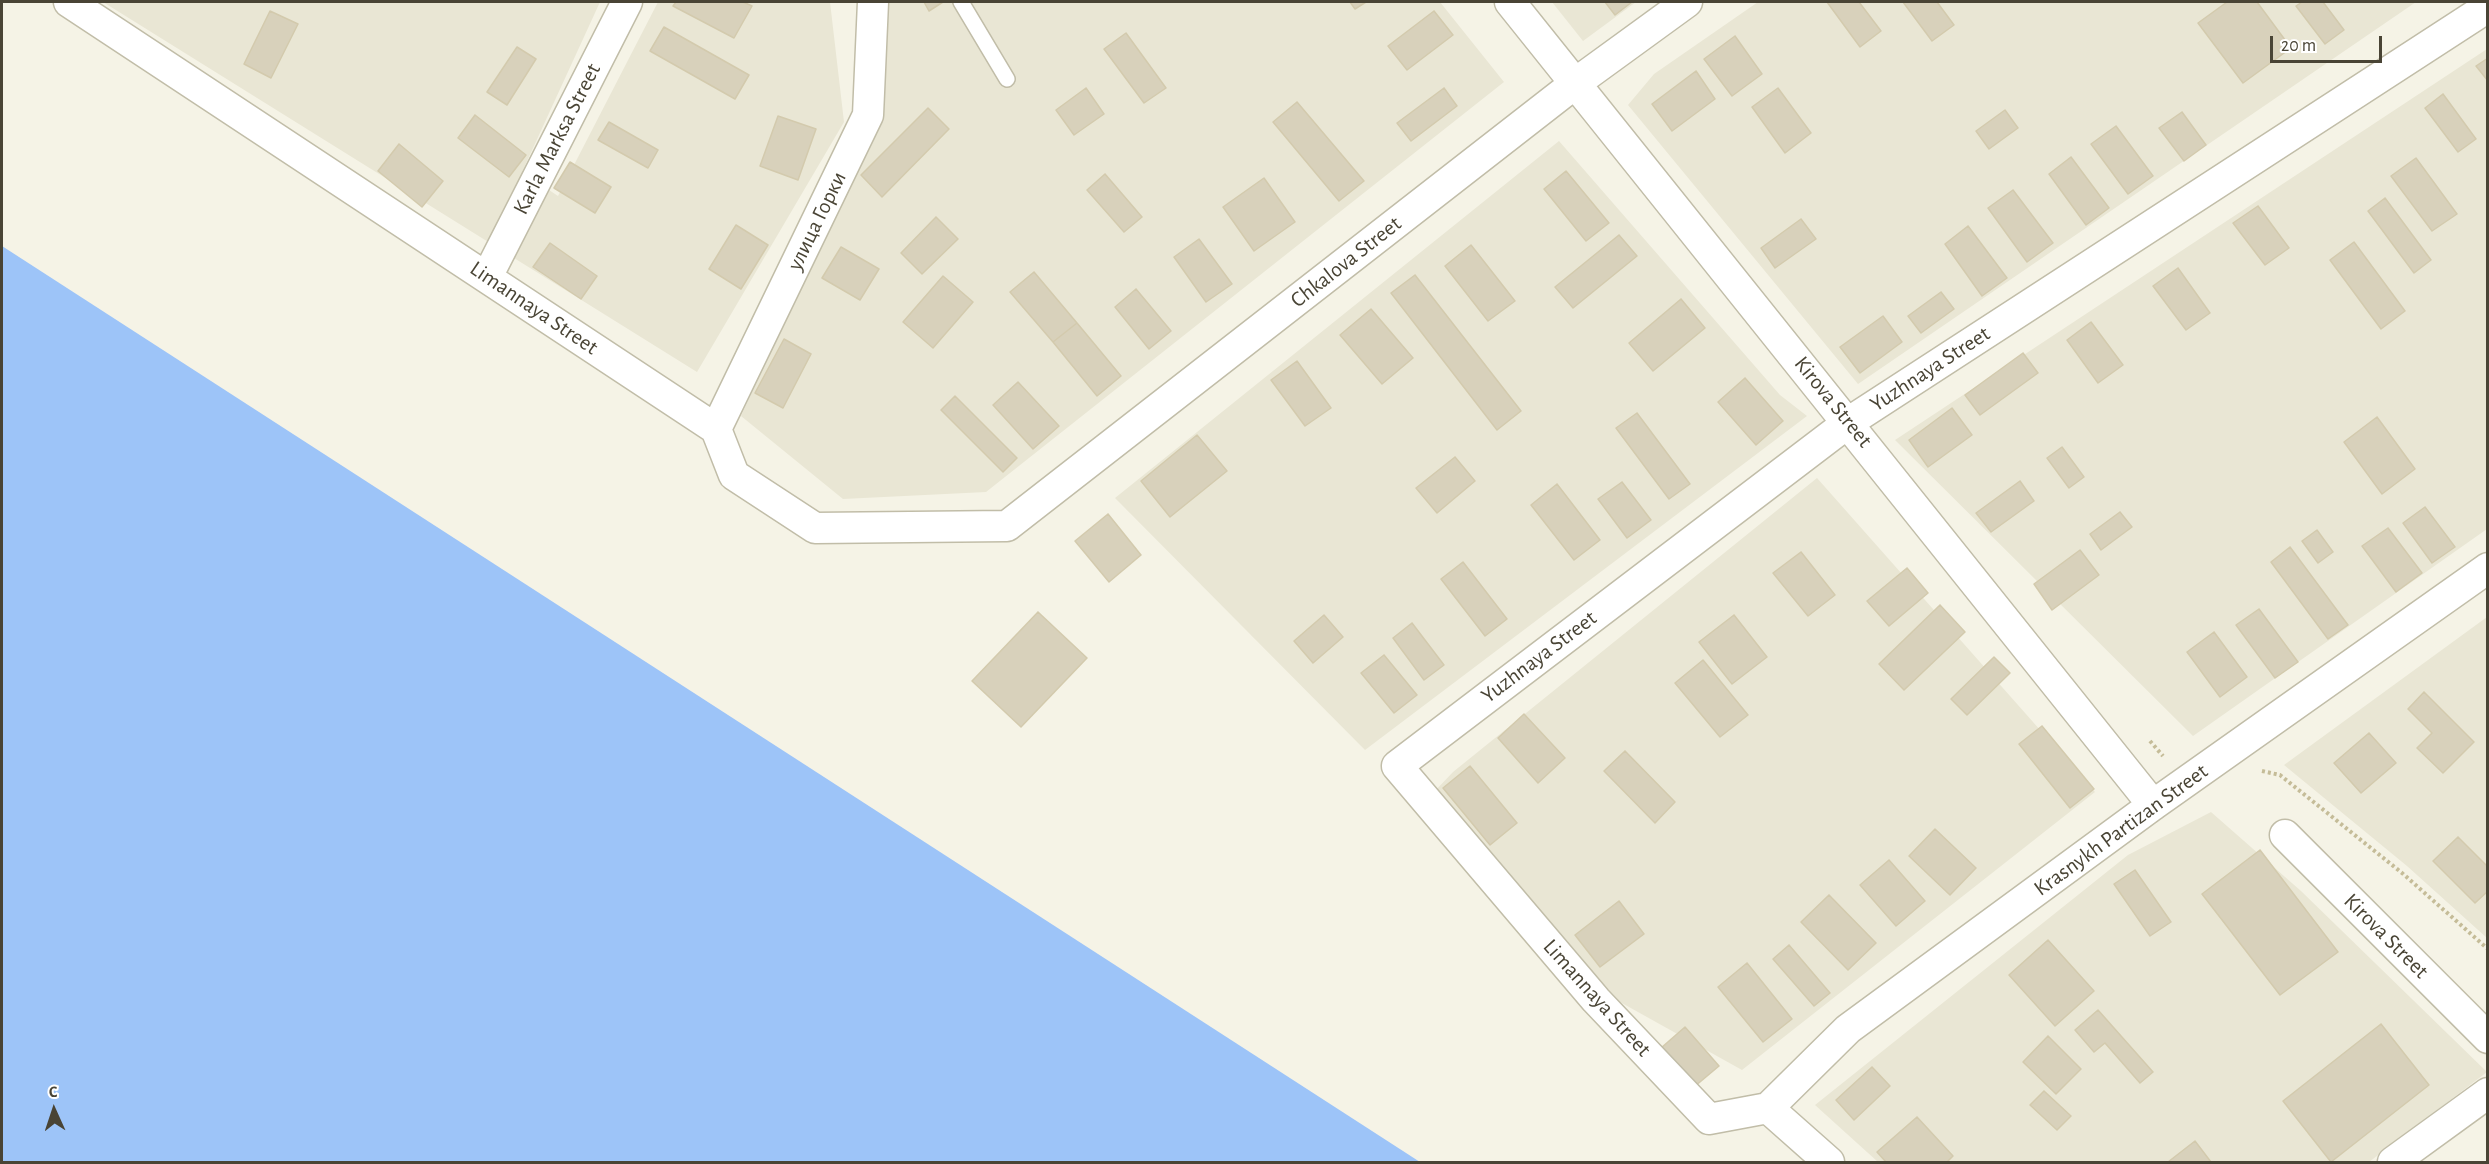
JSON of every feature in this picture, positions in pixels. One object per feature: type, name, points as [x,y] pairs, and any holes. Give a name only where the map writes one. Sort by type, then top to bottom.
[{"type":"street","name":"Limannaya Street","points":[[69,2],[716,429]]},
{"type":"street","name":"Karla Marksa Street","points":[[487,277],[627,2]]},
{"type":"street","name":"улица Горки","points":[[716,429],[868,115],[873,2]]},
{"type":"street","name":"Kirova Street","points":[[1510,2],[1849,422],[2153,805]]},
{"type":"street","name":"Chkalova Street","points":[[716,429],[734,475],[815,528],[1007,526],[1576,82],[1688,2]]},
{"type":"street","name":"Yuzhnaya Street","points":[[1397,766],[1849,422],[2487,7]]},
{"type":"street","name":"Krasnykh Partizan Street","points":[[1768,1108],[1848,1029],[2153,805],[2487,568]]},
{"type":"street","name":"Limannaya Street","points":[[1397,766],[1596,1000],[1709,1119],[1768,1108]]},
{"type":"street","name":"Kirova Street","points":[[2285,835],[2487,1038]]},
{"type":"street","points":[[2393,1162],[2487,1093]]},
{"type":"street","points":[[1768,1108],[1829,1162]]},
{"type":"lane","points":[[961,2],[1007,80]]},
{"type":"path","points":[[2144,735],[2167,762],[2218,760],[2280,776],[2402,873],[2487,949]]},
{"type":"shaded area","points":[[103,2],[600,2],[522,172],[558,196],[658,2],[830,2],[844,122],[697,372]]},
{"type":"shaded area","points":[[878,2],[1440,2],[1504,82],[986,492],[843,499],[741,416],[873,128]]},
{"type":"shaded area","points":[[1552,2],[1636,2],[1583,41]]},
{"type":"shaded area","points":[[1758,2],[2416,2],[1858,384],[1628,105],[1654,74]]},
{"type":"shaded area","points":[[2487,49],[2487,529],[2193,736],[1895,440]]},
{"type":"shaded area","points":[[1559,141],[1780,395],[1807,416],[1365,750],[1115,498]]},
{"type":"shaded area","points":[[1817,478],[2095,792],[1742,1070],[1620,1002],[1433,793],[1453,772]]},
{"type":"shaded area","points":[[2487,617],[2487,938],[2407,866],[2284,765]]},
{"type":"shaded area","points":[[2211,812],[2301,891],[2487,1072],[2369,1162],[1878,1162],[1815,1105],[2128,855]]},
{"type":"water","points":[[2,246],[1420,1162],[2,1162]]},
{"type":"building","points":[[676,2],[743,2],[752,6],[734,38],[673,6]]},
{"type":"building","points":[[924,2],[943,2],[929,11]]},
{"type":"building","points":[[1350,2],[1366,2],[1355,9]]},
{"type":"building","points":[[1605,2],[1632,2],[1615,15]]},
{"type":"building","points":[[1827,2],[1859,2],[1881,31],[1860,47]]},
{"type":"building","points":[[1903,2],[1937,2],[1954,25],[1932,41]]},
{"type":"building","points":[[2227,2],[2257,2],[2291,48],[2243,83],[2198,23]]},
{"type":"building","points":[[2302,2],[2323,2],[2344,30],[2325,44],[2296,6]]},
{"type":"building","points":[[270,11],[298,24],[271,78],[244,64]]},
{"type":"building","points":[[1434,11],[1453,35],[1407,70],[1388,46]]},
{"type":"building","points":[[664,27],[749,75],[735,99],[650,51]]},
{"type":"building","points":[[1126,33],[1166,88],[1144,103],[1104,49]]},
{"type":"building","points":[[1735,36],[1762,74],[1732,96],[1704,59]]},
{"type":"building","points":[[517,47],[536,59],[507,105],[487,92]]},
{"type":"building","points":[[2488,58],[2488,81],[2476,66]]},
{"type":"building","points":[[1696,71],[1715,99],[1672,131],[1652,104]]},
{"type":"building","points":[[1086,88],[1104,114],[1074,135],[1056,110]]},
{"type":"building","points":[[1444,88],[1457,106],[1411,141],[1397,123]]},
{"type":"building","points":[[1778,88],[1811,133],[1785,153],[1752,107]]},
{"type":"building","points":[[2443,94],[2476,139],[2458,152],[2425,108]]},
{"type":"building","points":[[1297,102],[1364,181],[1339,201],[1273,122]]},
{"type":"building","points":[[928,108],[949,129],[882,197],[861,175]]},
{"type":"building","points":[[2005,110],[2018,128],[1989,149],[1976,131]]},
{"type":"building","points":[[2182,112],[2206,145],[2184,161],[2159,128]]},
{"type":"building","points":[[475,115],[526,155],[509,177],[458,138]]},
{"type":"building","points":[[778,116],[816,129],[798,180],[760,166]]},
{"type":"building","points":[[609,122],[658,150],[648,168],[598,140]]},
{"type":"building","points":[[2116,126],[2153,176],[2128,194],[2091,144]]},
{"type":"building","points":[[399,144],[443,181],[422,207],[378,171]]},
{"type":"building","points":[[2071,157],[2109,208],[2086,225],[2049,174]]},
{"type":"building","points":[[2416,158],[2457,214],[2432,231],[2391,176]]},
{"type":"building","points":[[570,162],[611,187],[595,213],[554,188]]},
{"type":"building","points":[[1566,171],[1609,223],[1586,241],[1544,189]]},
{"type":"building","points":[[1105,174],[1142,217],[1124,232],[1087,190]]},
{"type":"building","points":[[1264,178],[1295,222],[1254,251],[1223,207]]},
{"type":"building","points":[[2013,190],[2053,243],[2027,262],[1988,208]]},
{"type":"building","points":[[2385,198],[2431,260],[2414,273],[2368,211]]},
{"type":"building","points":[[2258,206],[2289,248],[2265,265],[2233,223]]},
{"type":"building","points":[[936,217],[958,239],[922,274],[901,253]]},
{"type":"building","points":[[1801,219],[1816,239],[1775,268],[1761,248]]},
{"type":"building","points":[[736,225],[768,245],[741,289],[709,269]]},
{"type":"building","points":[[1968,226],[2007,278],[1982,296],[1945,244]]},
{"type":"building","points":[[1619,235],[1637,256],[1573,308],[1555,287]]},
{"type":"building","points":[[1199,239],[1232,284],[1206,302],[1174,257]]},
{"type":"building","points":[[2354,242],[2405,311],[2381,329],[2330,260]]},
{"type":"building","points":[[550,243],[597,276],[581,299],[533,267]]},
{"type":"building","points":[[1471,245],[1515,301],[1488,321],[1445,266]]},
{"type":"building","points":[[841,247],[879,269],[860,300],[822,278]]},
{"type":"building","points":[[2178,268],[2210,313],[2186,330],[2153,286]]},
{"type":"building","points":[[1034,272],[1077,323],[1053,342],[1010,292]]},
{"type":"building","points":[[1415,275],[1521,411],[1497,430],[1391,293]]},
{"type":"building","points":[[943,276],[973,302],[933,348],[903,322]]},
{"type":"building","points":[[1136,289],[1171,331],[1149,349],[1115,307]]},
{"type":"building","points":[[1941,292],[1954,309],[1921,333],[1908,316]]},
{"type":"building","points":[[1681,299],[1705,328],[1653,371],[1629,343]]},
{"type":"building","points":[[1371,309],[1413,358],[1382,384],[1340,335]]},
{"type":"building","points":[[1883,316],[1902,342],[1860,373],[1840,347]]},
{"type":"building","points":[[2091,322],[2123,365],[2098,383],[2067,340]]},
{"type":"building","points":[[1077,323],[1121,376],[1097,396],[1053,342]]},
{"type":"building","points":[[784,339],[811,354],[783,408],[755,393]]},
{"type":"building","points":[[2023,353],[2038,373],[1980,415],[1965,395]]},
{"type":"building","points":[[1297,361],[1331,408],[1305,426],[1271,380]]},
{"type":"building","points":[[1745,378],[1783,421],[1756,445],[1718,402]]},
{"type":"building","points":[[1018,382],[1059,426],[1033,449],[993,405]]},
{"type":"building","points":[[955,396],[1017,458],[1003,472],[941,410]]},
{"type":"building","points":[[1952,408],[1972,435],[1928,467],[1909,440]]},
{"type":"building","points":[[1637,413],[1690,484],[1669,499],[1616,428]]},
{"type":"building","points":[[2377,417],[2415,469],[2382,494],[2344,442]]},
{"type":"building","points":[[1197,435],[1227,471],[1170,517],[1141,481]]},
{"type":"building","points":[[2062,447],[2084,477],[2069,488],[2047,458]]},
{"type":"building","points":[[1455,457],[1475,481],[1437,513],[1416,488]]},
{"type":"building","points":[[2020,481],[2034,501],[1991,532],[1976,513]]},
{"type":"building","points":[[1622,482],[1651,520],[1627,538],[1598,499]]},
{"type":"building","points":[[1557,484],[1600,540],[1574,560],[1531,505]]},
{"type":"building","points":[[2425,507],[2455,547],[2432,563],[2403,523]]},
{"type":"building","points":[[2120,512],[2132,527],[2101,550],[2090,534]]},
{"type":"building","points":[[1108,514],[1141,555],[1109,582],[1075,541]]},
{"type":"building","points":[[2388,528],[2422,573],[2396,592],[2362,546]]},
{"type":"building","points":[[2317,530],[2333,552],[2318,563],[2302,541]]},
{"type":"building","points":[[2290,547],[2348,625],[2328,639],[2271,562]]},
{"type":"building","points":[[2080,550],[2099,575],[2052,610],[2034,584]]},
{"type":"building","points":[[1801,552],[1835,595],[1808,616],[1773,573]]},
{"type":"building","points":[[1463,562],[1507,619],[1485,636],[1441,579]]},
{"type":"building","points":[[1907,568],[1928,593],[1889,626],[1867,601]]},
{"type":"building","points":[[1940,605],[1965,632],[1904,690],[1879,664]]},
{"type":"building","points":[[2259,609],[2298,662],[2275,678],[2236,625]]},
{"type":"building","points":[[1038,612],[1087,658],[1021,727],[972,681]]},
{"type":"building","points":[[1324,615],[1343,637],[1313,663],[1294,641]]},
{"type":"building","points":[[1734,615],[1767,657],[1732,684],[1699,642]]},
{"type":"building","points":[[1412,623],[1444,665],[1424,680],[1393,638]]},
{"type":"building","points":[[2214,632],[2247,677],[2220,697],[2187,652]]},
{"type":"building","points":[[1384,655],[1417,695],[1394,713],[1361,673]]},
{"type":"building","points":[[1994,657],[2010,673],[1967,715],[1951,699]]},
{"type":"building","points":[[1703,660],[1748,715],[1720,737],[1675,683]]},
{"type":"building","points":[[2424,692],[2474,742],[2443,773],[2417,748],[2432,733],[2408,709]]},
{"type":"building","points":[[1524,714],[1565,758],[1538,783],[1498,738]]},
{"type":"building","points":[[2042,726],[2094,789],[2070,808],[2019,744]]},
{"type":"building","points":[[2369,733],[2396,763],[2361,793],[2334,763]]},
{"type":"building","points":[[1625,751],[1675,802],[1655,823],[1604,771]]},
{"type":"building","points":[[1470,766],[1517,823],[1490,845],[1443,788]]},
{"type":"building","points":[[1935,829],[1976,868],[1950,895],[1909,856]]},
{"type":"building","points":[[2458,837],[2488,867],[2488,891],[2475,903],[2433,861]]},
{"type":"building","points":[[2260,850],[2338,952],[2280,995],[2202,894]]},
{"type":"building","points":[[1889,860],[1925,901],[1896,926],[1860,885]]},
{"type":"building","points":[[2135,870],[2171,922],[2150,936],[2114,884]]},
{"type":"building","points":[[1829,895],[1876,943],[1848,970],[1801,922]]},
{"type":"building","points":[[1619,901],[1644,934],[1600,967],[1575,935]]},
{"type":"building","points":[[2048,940],[2094,991],[2055,1026],[2009,975]]},
{"type":"building","points":[[1789,945],[1830,993],[1814,1006],[1773,959]]},
{"type":"building","points":[[1747,963],[1792,1019],[1763,1042],[1718,987]]},
{"type":"building","points":[[2098,1010],[2153,1072],[2140,1083],[2105,1043],[2094,1052],[2075,1030]]},
{"type":"building","points":[[2381,1024],[2429,1085],[2331,1162],[2283,1101]]},
{"type":"building","points":[[1685,1027],[1719,1066],[1694,1087],[1661,1048]]},
{"type":"building","points":[[2048,1036],[2081,1069],[2056,1094],[2023,1062]]},
{"type":"building","points":[[1872,1067],[1890,1086],[1854,1120],[1836,1100]]},
{"type":"building","points":[[2044,1091],[2071,1116],[2057,1130],[2030,1105]]},
{"type":"building","points":[[1917,1117],[1953,1156],[1947,1162],[1886,1162],[1877,1152]]},
{"type":"building","points":[[2195,1141],[2211,1162],[2168,1162]]}]
